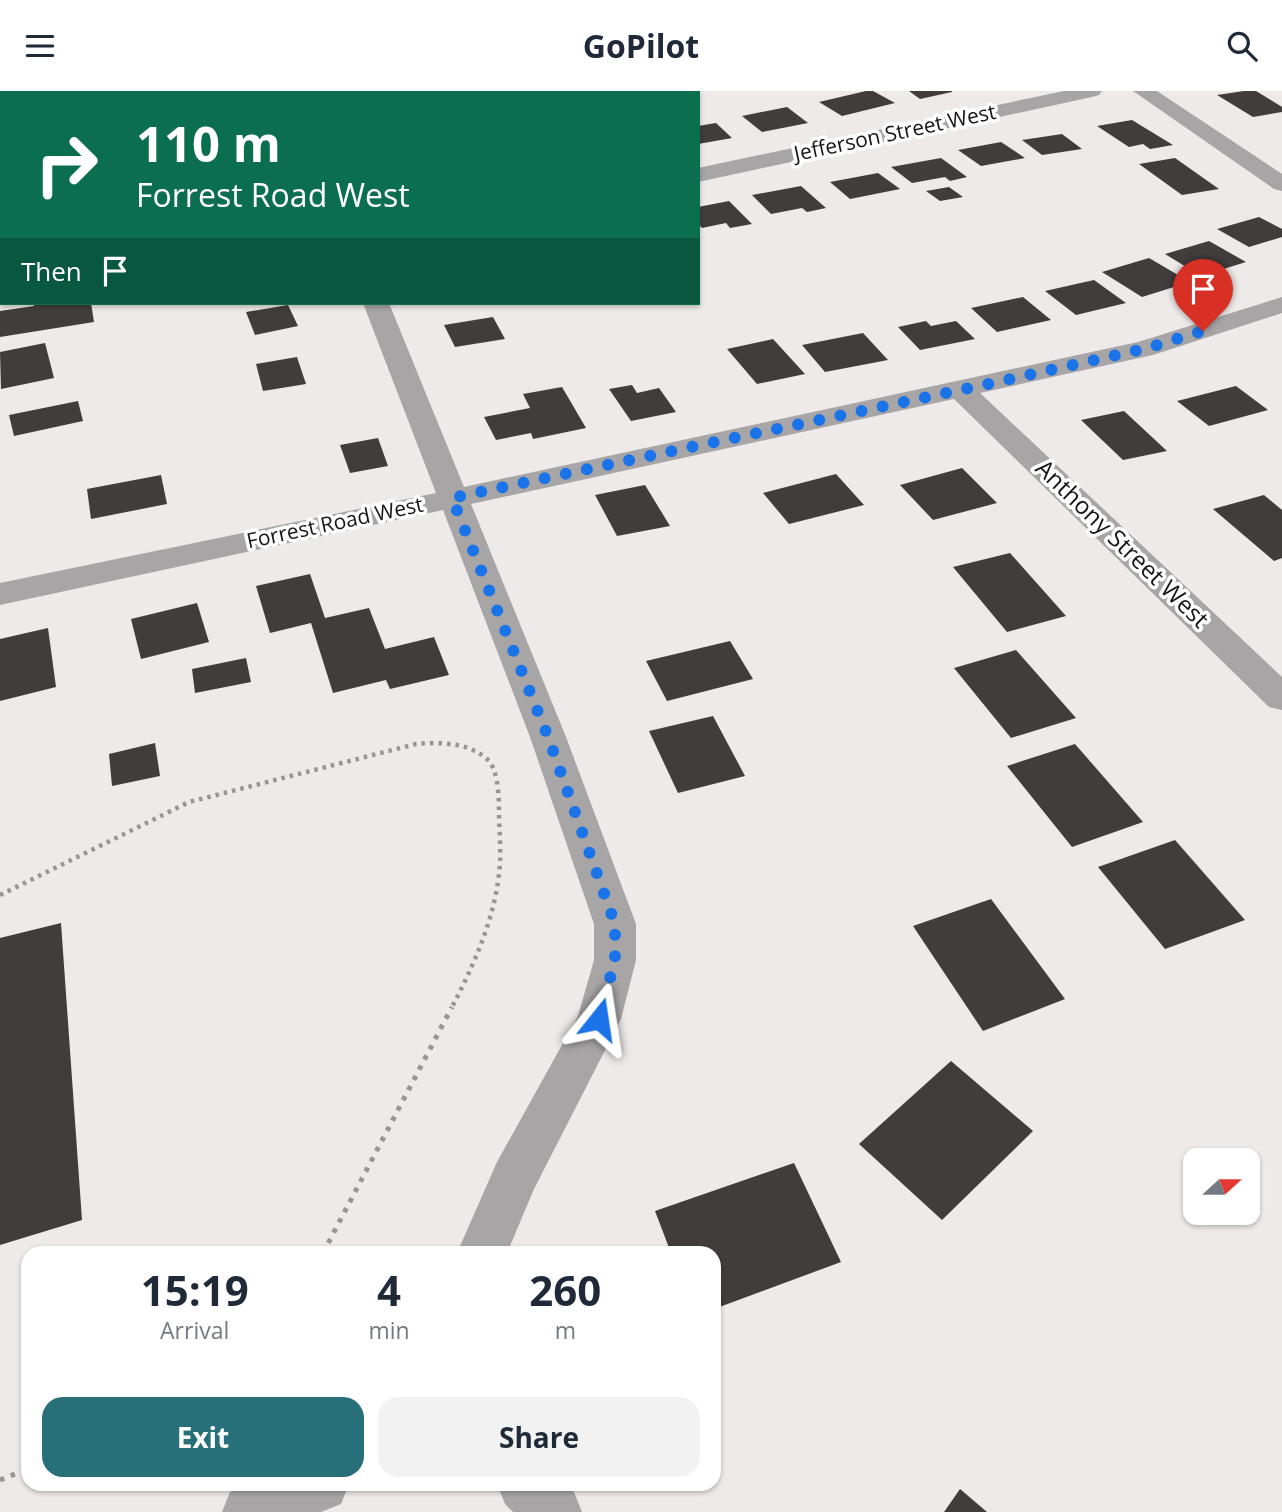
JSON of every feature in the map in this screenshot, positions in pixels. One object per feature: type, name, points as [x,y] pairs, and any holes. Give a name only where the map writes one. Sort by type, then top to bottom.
[{"type":"street","name":"Jefferson Street West","points":[[700,175],[1092,91]]},
{"type":"street","points":[[1143,91],[1282,184]]},
{"type":"street","points":[[377,305],[548,737],[615,924],[615,960],[599,1019],[514,1178],[485,1246]]},
{"type":"street","name":"Forrest Road West","points":[[0,594],[1144,349],[1282,305]]},
{"type":"street","name":"Anthony Street West","points":[[961,390],[1282,698]]},
{"type":"street","points":[[250,1512],[303,1491]]},
{"type":"street","points":[[532,1491],[554,1512]]},
{"type":"path","points":[[0,895],[171,808],[244,786],[416,744],[437,742],[466,747],[487,759],[497,776],[499,795],[500,865],[491,914],[465,982],[327,1246]]},
{"type":"path","points":[[0,1480],[21,1472]]},
{"type":"building","points":[[873,91],[895,103],[842,116],[819,102]]},
{"type":"building","points":[[909,91],[952,91],[952,92],[920,99]]},
{"type":"building","points":[[1256,91],[1282,107],[1282,112],[1253,117],[1217,95]]},
{"type":"building","points":[[787,107],[808,123],[762,132],[742,116]]},
{"type":"building","points":[[1132,120],[1173,145],[1150,149],[1143,144],[1129,147],[1097,126]]},
{"type":"building","points":[[716,123],[732,138],[700,144],[700,126]]},
{"type":"building","points":[[1062,134],[1082,149],[1042,155],[1022,140]]},
{"type":"building","points":[[1001,142],[1025,158],[981,166],[958,150]]},
{"type":"building","points":[[941,158],[967,177],[950,181],[945,177],[912,183],[891,167]]},
{"type":"building","points":[[1175,158],[1219,189],[1182,195],[1139,164]]},
{"type":"building","points":[[878,173],[900,189],[850,199],[830,182]]},
{"type":"building","points":[[801,186],[826,208],[807,212],[802,208],[771,214],[752,195]]},
{"type":"building","points":[[949,187],[963,197],[940,201],[926,191]]},
{"type":"building","points":[[729,201],[752,224],[730,228],[726,223],[702,228],[700,207]]},
{"type":"building","points":[[1259,217],[1282,229],[1282,237],[1249,247],[1217,229]]},
{"type":"building","points":[[1209,241],[1246,262],[1201,276],[1165,254]]},
{"type":"building","points":[[1149,258],[1190,282],[1142,297],[1102,272]]},
{"type":"building","points":[[1094,280],[1126,303],[1076,315],[1045,291]]},
{"type":"building","points":[[1023,297],[1051,320],[997,332],[971,308]]},
{"type":"building","points":[[91,305],[94,322],[0,337],[0,311],[34,306]]},
{"type":"building","points":[[288,305],[298,326],[255,335],[246,312]]},
{"type":"building","points":[[493,317],[505,339],[455,347],[444,325]]},
{"type":"building","points":[[926,321],[931,326],[956,321],[975,339],[920,350],[898,327]]},
{"type":"building","points":[[863,333],[888,360],[825,372],[802,345]]},
{"type":"building","points":[[773,339],[805,374],[757,384],[727,349]]},
{"type":"building","points":[[45,343],[54,378],[1,389],[0,352]]},
{"type":"building","points":[[297,357],[306,384],[263,391],[256,364]]},
{"type":"building","points":[[632,385],[637,393],[659,388],[676,412],[631,421],[609,389]]},
{"type":"building","points":[[1236,386],[1268,410],[1209,426],[1177,401]]},
{"type":"building","points":[[562,387],[586,428],[533,439],[531,433],[496,440],[484,417],[530,408],[523,394]]},
{"type":"building","points":[[78,401],[83,421],[14,436],[9,415]]},
{"type":"building","points":[[1124,411],[1167,451],[1123,460],[1081,420]]},
{"type":"building","points":[[378,438],[388,466],[350,473],[340,445]]},
{"type":"building","points":[[962,468],[997,503],[933,520],[900,485]]},
{"type":"building","points":[[836,474],[864,505],[789,524],[763,493]]},
{"type":"building","points":[[161,475],[167,504],[91,519],[87,489]]},
{"type":"building","points":[[645,485],[670,526],[617,536],[595,495]]},
{"type":"building","points":[[1264,495],[1282,510],[1282,558],[1274,561],[1213,509]]},
{"type":"building","points":[[1010,553],[1066,616],[1007,632],[953,567]]},
{"type":"building","points":[[310,574],[325,618],[369,608],[385,649],[434,637],[449,675],[390,689],[386,680],[333,693],[311,623],[270,633],[256,586]]},
{"type":"building","points":[[197,603],[209,642],[141,659],[131,619]]},
{"type":"building","points":[[48,628],[56,687],[0,701],[0,639]]},
{"type":"building","points":[[730,641],[753,679],[667,701],[646,661]]},
{"type":"building","points":[[1016,650],[1076,718],[1011,738],[954,668]]},
{"type":"building","points":[[246,658],[251,682],[195,693],[192,669]]},
{"type":"building","points":[[713,716],[745,776],[678,793],[649,731]]},
{"type":"building","points":[[155,743],[160,776],[112,786],[109,754]]},
{"type":"building","points":[[1075,744],[1143,822],[1072,847],[1007,766]]},
{"type":"building","points":[[1175,840],[1245,920],[1165,949],[1098,867]]},
{"type":"building","points":[[991,899],[1065,999],[983,1031],[913,926]]},
{"type":"building","points":[[61,923],[82,1220],[0,1245],[0,938]]},
{"type":"building","points":[[951,1061],[1033,1131],[942,1220],[859,1144]]},
{"type":"building","points":[[794,1163],[841,1262],[721,1306],[721,1246],[668,1246],[655,1211]]},
{"type":"building","points":[[960,1489],[987,1512],[944,1512]]},
{"type":"route","points":[[599,1019],[615,960],[615,924],[548,737],[452,498],[988,384],[1144,349],[1203,331]]}]
